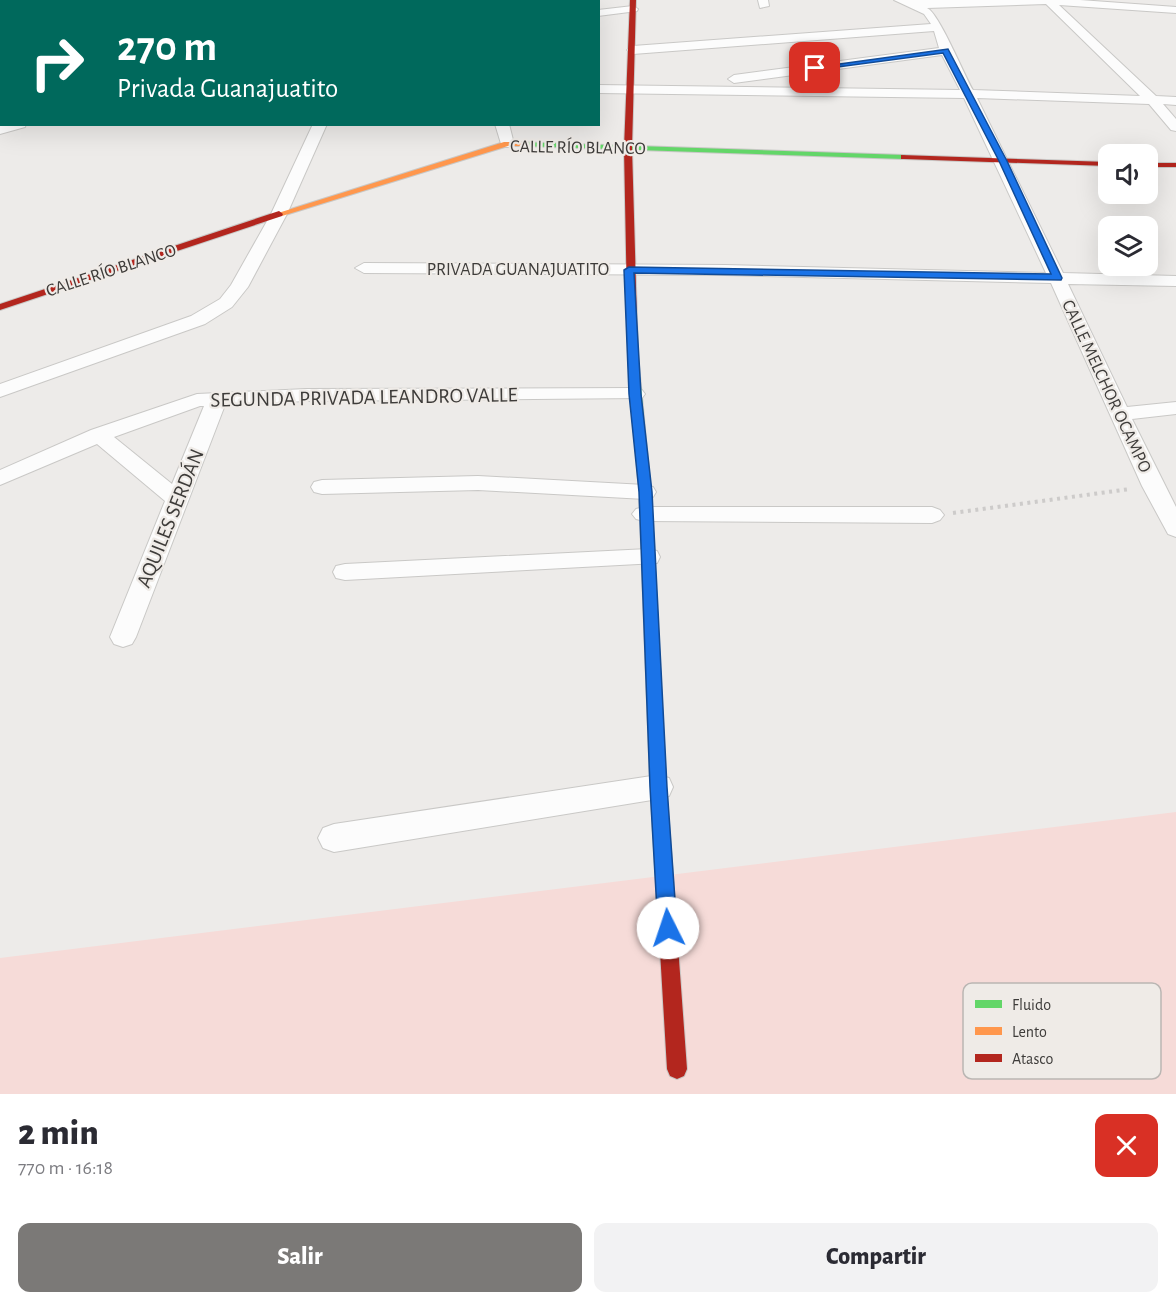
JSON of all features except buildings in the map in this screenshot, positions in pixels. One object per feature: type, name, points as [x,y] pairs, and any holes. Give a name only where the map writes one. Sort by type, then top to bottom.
[{"type":"street","points":[[906,3],[1049,2],[1176,10]]},
{"type":"street","points":[[1049,2],[1153,101],[1176,127]]},
{"type":"street","name":"CALLE MELCHOR OCAMPO","points":[[906,3],[928,12],[938,27],[946,51],[966,94],[1003,161],[1153,486],[1176,529]]},
{"type":"street","points":[[600,13],[633,5],[632,90],[628,148],[629,270],[635,394],[645,503],[658,787],[677,1069]]},
{"type":"street","points":[[633,50],[938,27]]},
{"type":"street","points":[[701,91],[705,86],[727,80],[946,51]]},
{"type":"street","points":[[600,89],[966,94],[1176,101]]},
{"type":"street","points":[[0,391],[198,320],[226,303],[239,287],[279,214],[319,126]]},
{"type":"street","points":[[502,126],[507,144]]},
{"type":"street","name":"CALLE RÍO BLANCO","points":[[0,307],[279,214],[507,144],[1098,164]]},
{"type":"street","points":[[1158,165],[1176,165]]},
{"type":"street","name":"PRIVADA GUANAJUATITO","points":[[364,268],[629,270],[1176,280]]},
{"type":"street","name":"SEGUNDA PRIVADA LEANDRO VALLE","points":[[0,478],[99,435],[197,400],[306,395],[635,394]]},
{"type":"street","name":"AQUILES SERDÁN","points":[[123,638],[217,399]]},
{"type":"street","points":[[1120,414],[1176,408]]},
{"type":"street","points":[[99,435],[177,499]]},
{"type":"street","points":[[322,487],[478,483],[645,503],[932,515]]},
{"type":"street","points":[[345,572],[648,557]]},
{"type":"street","points":[[334,838],[658,787]]},
{"type":"path","points":[[932,515],[1153,486]]},
{"type":"shaded area","points":[[1176,812],[1176,1094],[0,1094],[0,958]]},
{"type":"traffic: fast","points":[[521,144],[904,157]]},
{"type":"traffic: fast","points":[[633,355],[645,492],[658,782]]},
{"type":"traffic: slow","points":[[279,214],[507,144],[521,144]]},
{"type":"traffic: jam","points":[[633,0],[628,148],[633,355]]},
{"type":"traffic: jam","points":[[904,157],[1098,164]]},
{"type":"traffic: jam","points":[[1158,165],[1176,165]]},
{"type":"traffic: jam","points":[[0,307],[279,214]]},
{"type":"traffic: jam","points":[[658,782],[677,1069]]},
{"type":"route","points":[[668,928],[658,787],[644,514],[645,492],[635,394],[629,270],[1057,278],[1003,161],[966,94],[946,51],[815,68]]}]
